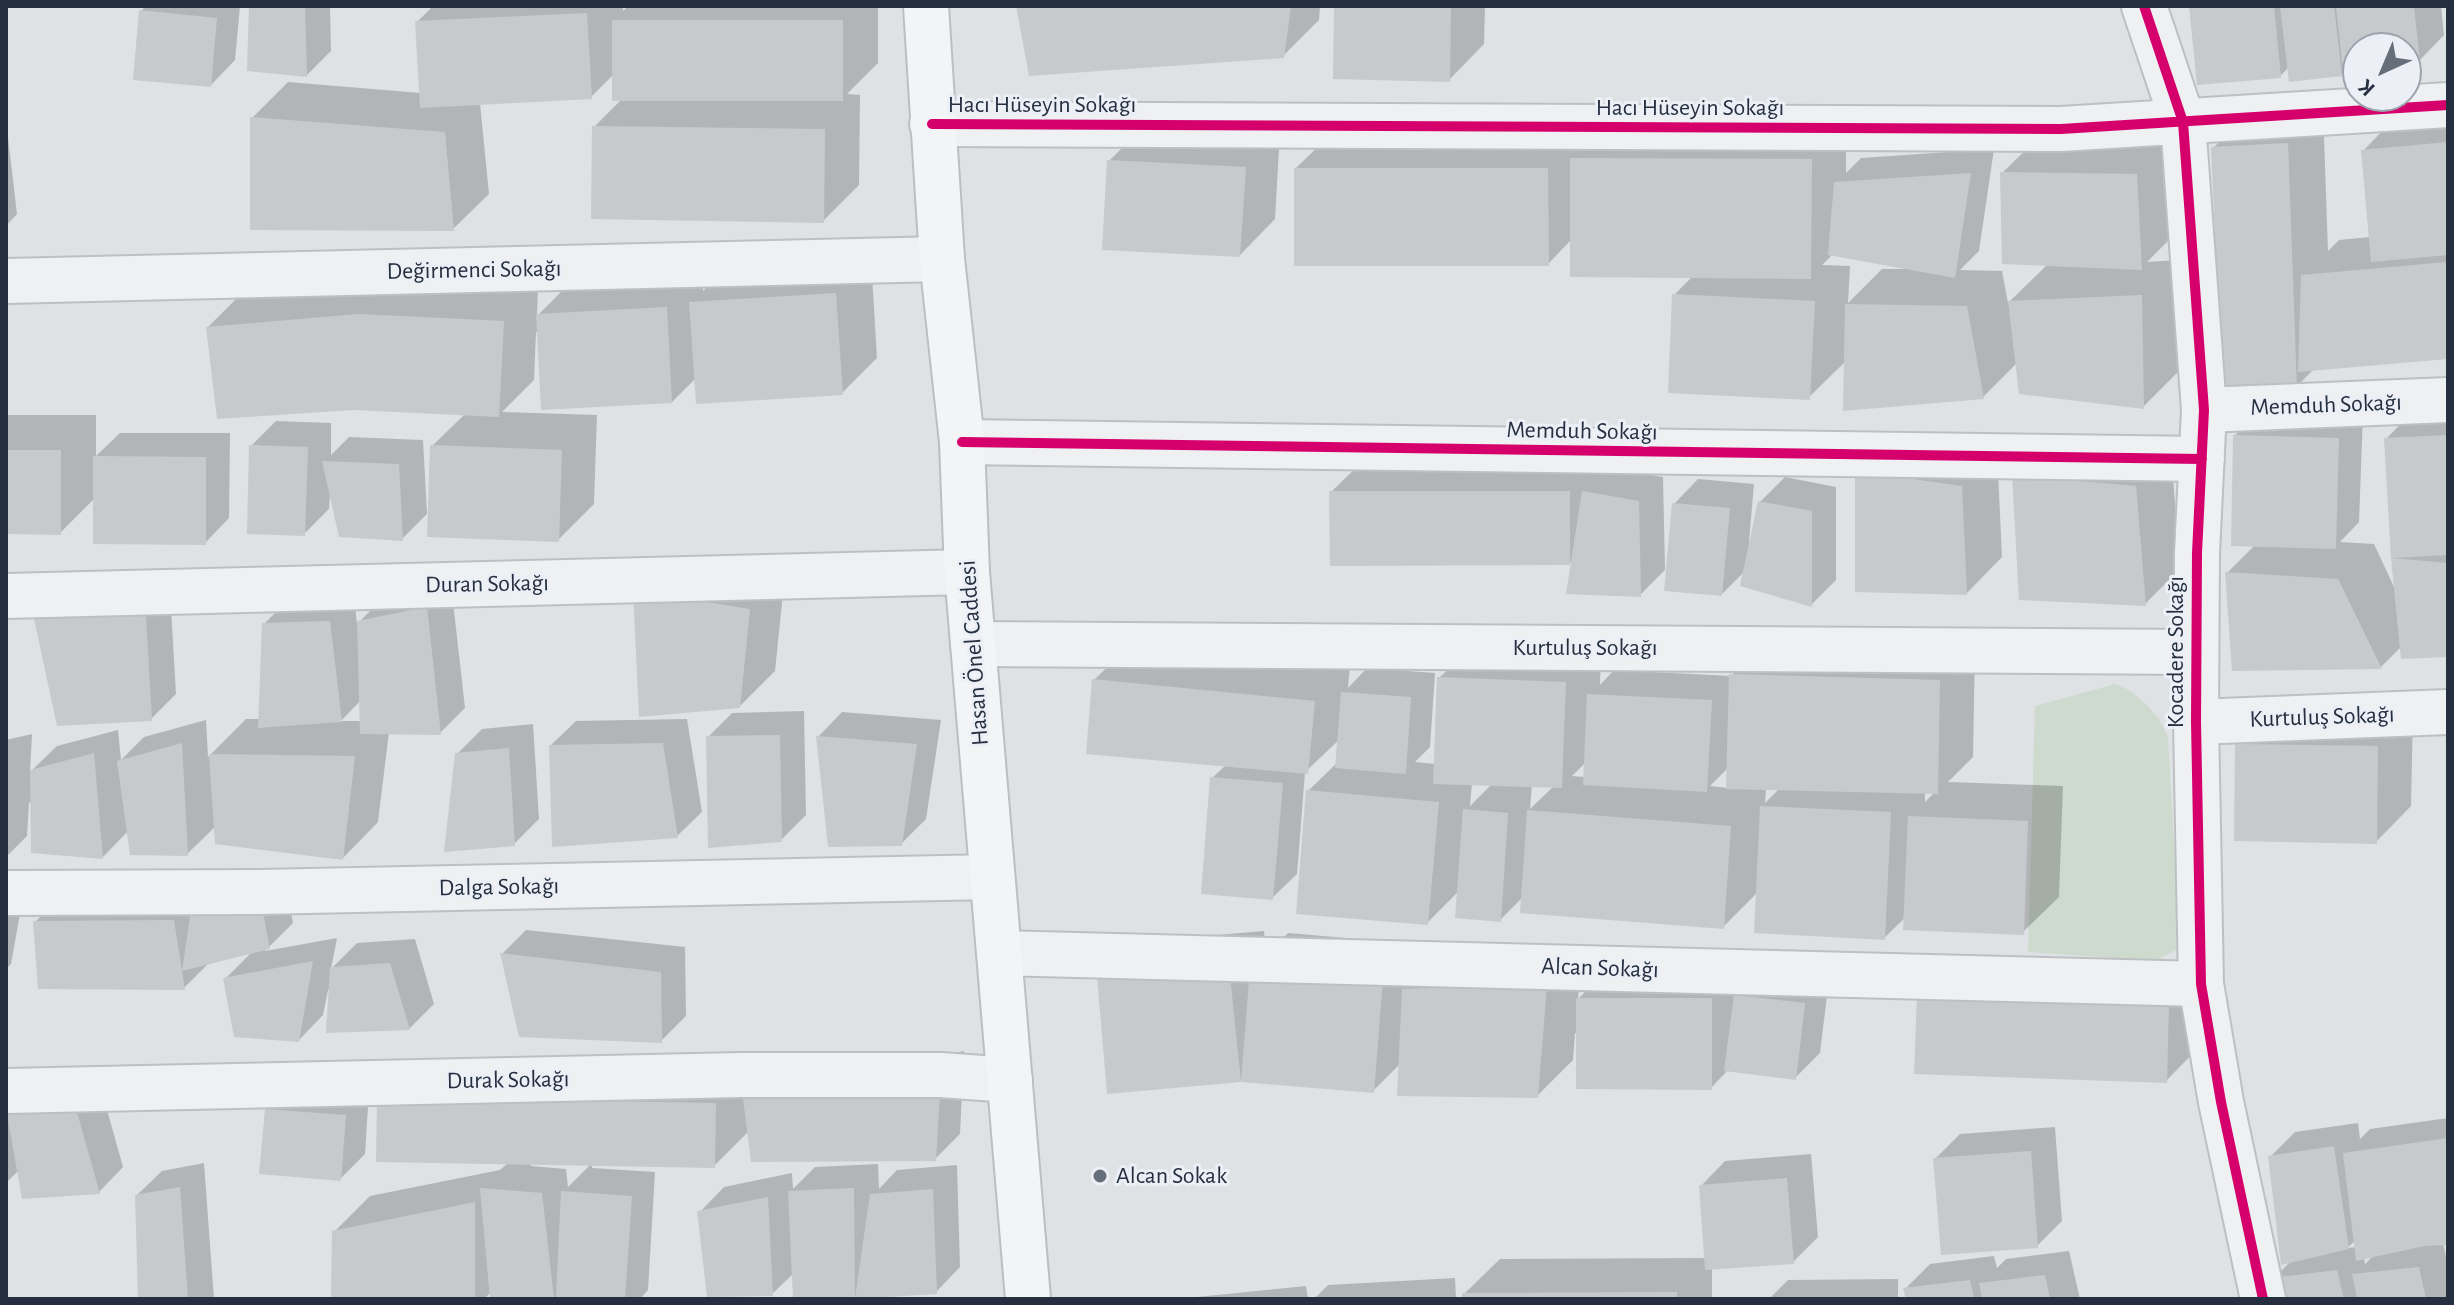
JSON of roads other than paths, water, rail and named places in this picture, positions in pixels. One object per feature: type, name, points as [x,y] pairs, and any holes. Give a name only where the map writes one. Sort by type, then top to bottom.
[{"type":"main road","name":"Hasan Önel Caddesi","points":[[926,6],[942,259],[962,442],[967,572],[1028,1299]]},
{"type":"street","name":"Kocadere Sokağı","points":[[2144,6],[2183,122],[2204,410],[2196,652],[2201,984],[2221,1102],[2263,1299]]},
{"type":"street","name":"Hacı Hüseyin Sokağı","points":[[932,124],[2061,129],[2448,105]]},
{"type":"street","name":"Değirmenci Sokağı","points":[[6,281],[942,259]]},
{"type":"street","name":"Memduh Sokağı","points":[[2204,410],[2448,400]]},
{"type":"street","name":"Memduh Sokağı","points":[[962,442],[2202,459]]},
{"type":"street","name":"Duran Sokağı","points":[[6,596],[967,572]]},
{"type":"street","name":"Kurtuluş Sokağı","points":[[973,644],[2196,652]]},
{"type":"street","name":"Kurtuluş Sokağı","points":[[2196,722],[2448,712]]},
{"type":"street","name":"Dalga Sokağı","points":[[6,893],[259,892],[992,877]]},
{"type":"street","name":"Alcan Sokağı","points":[[999,953],[2201,984]]},
{"type":"street","name":"Durak Sokağı","points":[[6,1091],[740,1075],[941,1075],[1010,1080]]},
{"type":"place","name":"Alcan Sokak","points":[[1100,1176]]}]
